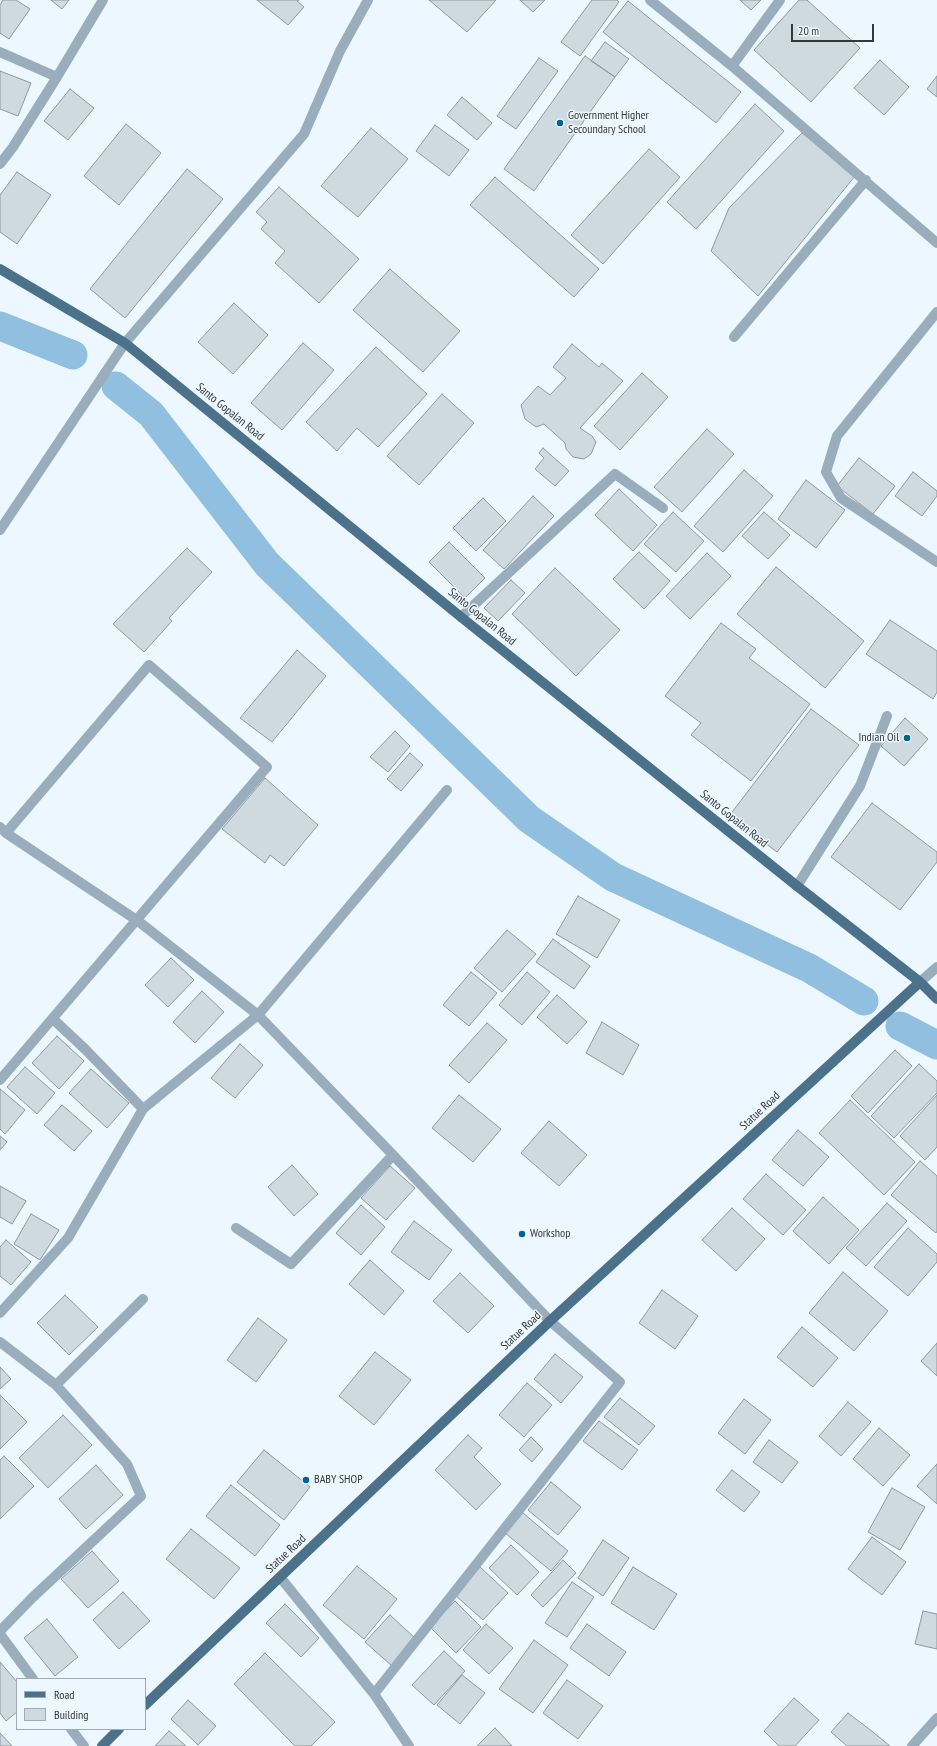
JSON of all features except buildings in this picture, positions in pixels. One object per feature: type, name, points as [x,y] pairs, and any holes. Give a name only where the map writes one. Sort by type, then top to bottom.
[{"type":"main road","name":"Santo Gopalan Road","points":[[0,269],[125,343],[461,617],[920,982],[937,999]]},
{"type":"main road","name":"Statue Road","points":[[146,1703],[550,1321],[920,982]]},
{"type":"main road","points":[[105,1745],[118,1730]]},
{"type":"street","points":[[0,164],[13,147],[57,77],[103,0]]},
{"type":"street","points":[[0,530],[125,343],[304,134],[340,51],[368,0]]},
{"type":"street","points":[[650,0],[732,66],[866,180],[937,243]]},
{"type":"street","points":[[732,66],[780,0]]},
{"type":"street","points":[[0,52],[57,77]]},
{"type":"street","points":[[734,337],[866,180]]},
{"type":"street","points":[[937,312],[837,436],[826,472],[841,498],[937,562]]},
{"type":"street","points":[[461,617],[615,474],[663,508]]},
{"type":"street","points":[[0,1080],[138,921],[267,767],[149,665],[3,830],[138,921],[258,1015],[550,1321],[620,1382],[374,1694]]},
{"type":"street","points":[[798,886],[860,786],[887,716]]},
{"type":"street","points":[[0,1312],[68,1238],[143,1109],[258,1015],[447,790]]},
{"type":"street","points":[[920,982],[937,967]]},
{"type":"street","points":[[53,1019],[85,1049],[143,1109]]},
{"type":"street","points":[[236,1228],[291,1264],[393,1155]]},
{"type":"street","points":[[56,1385],[143,1299]]},
{"type":"street","points":[[0,1342],[56,1385],[127,1464],[141,1496],[32,1598],[0,1631]]},
{"type":"street","points":[[280,1577],[374,1694],[409,1746]]},
{"type":"street","points":[[0,1634],[32,1678]]},
{"type":"street","points":[[912,1746],[937,1718]]},
{"type":"street","points":[[72,1730],[84,1746]]},
{"type":"waterway","points":[[0,326],[73,355]]},
{"type":"waterway","points":[[116,386],[151,414],[267,564],[529,819],[613,877],[809,968],[864,1001]]},
{"type":"waterway","points":[[900,1026],[937,1045]]},
{"type":"place","name":"Government Higher Secoundary School","points":[[560,123]]},
{"type":"place","name":"Indian Oil","points":[[907,738]]},
{"type":"place","name":"Workshop","points":[[522,1234]]},
{"type":"place","name":"BABY SHOP","points":[[306,1480]]}]
